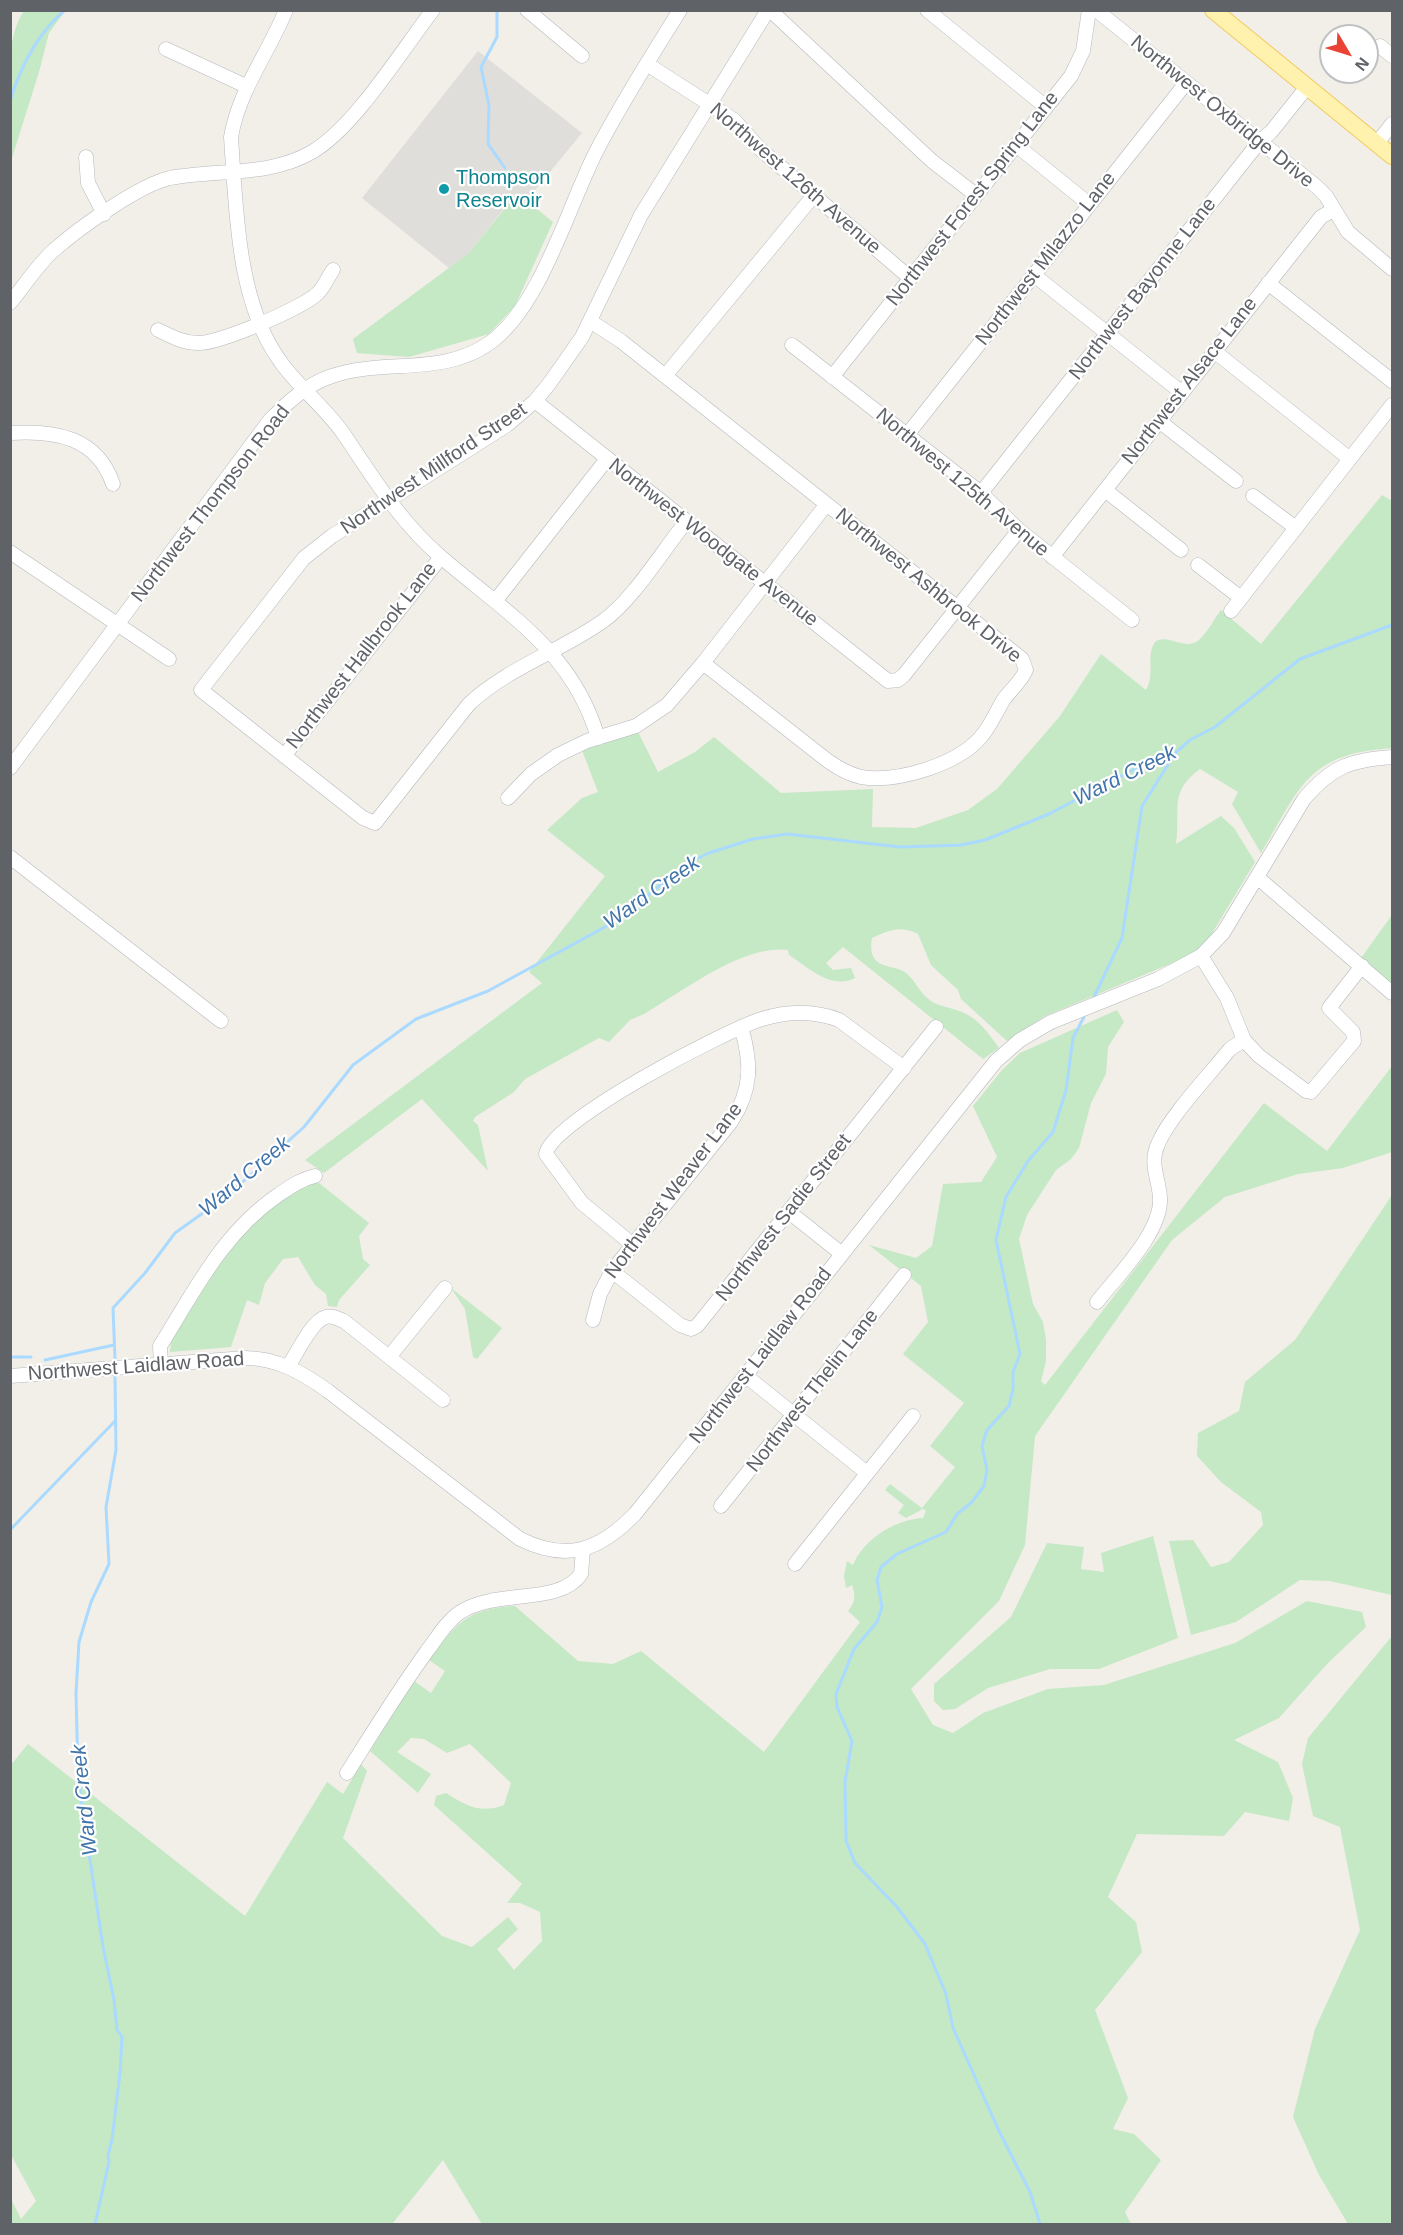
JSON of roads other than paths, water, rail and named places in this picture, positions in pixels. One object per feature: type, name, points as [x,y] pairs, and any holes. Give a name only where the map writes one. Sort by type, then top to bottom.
[{"type":"main road","points":[[1213,10],[1392,156]]},
{"type":"street","points":[[286,10],[246,86],[231,137],[245,276],[259,323],[278,359],[342,431],[389,501],[416,534],[441,557],[496,600],[551,652],[581,694],[598,738]]},
{"type":"street","points":[[10,303],[55,249],[146,187],[164,180],[288,163],[311,153],[329,141],[345,125],[433,10]]},
{"type":"street","points":[[527,10],[582,56]]},
{"type":"street","name":"Northwest Thompson Road","points":[[10,768],[270,420],[290,400],[322,380],[350,371],[432,365],[454,360],[475,352],[499,335],[530,295],[596,153],[680,10]]},
{"type":"street","points":[[769,10],[932,160],[976,195]]},
{"type":"street","name":"Northwest Millford Street","points":[[284,756],[201,690],[304,558],[323,543],[507,425],[535,401],[572,354],[642,215],[769,10]]},
{"type":"street","points":[[927,10],[1046,106]]},
{"type":"street","name":"Northwest Forest Spring Lane","points":[[832,377],[1016,145],[1080,60],[1089,10]]},
{"type":"street","name":"Northwest Oxbridge Drive","points":[[1096,10],[1317,187],[1326,196],[1348,232],[1392,269]]},
{"type":"street","points":[[1380,46],[1392,56]]},
{"type":"street","points":[[166,49],[246,86]]},
{"type":"street","name":"Northwest 126th Avenue","points":[[647,64],[734,120],[760,149],[910,278]]},
{"type":"street","name":"Northwest Milazzo Lane","points":[[907,435],[1186,83]]},
{"type":"street","name":"Northwest Bayonne Lane","points":[[981,494],[1260,141],[1271,132],[1307,87]]},
{"type":"street","points":[[1377,143],[1392,124]]},
{"type":"street","points":[[1016,145],[1089,204]]},
{"type":"street","points":[[86,157],[88,183],[104,214]]},
{"type":"street","points":[[665,376],[815,194]]},
{"type":"street","name":"Northwest Alsace Lane","points":[[1052,557],[1321,217],[1333,210]]},
{"type":"street","points":[[158,330],[180,340],[200,344],[220,339],[301,305],[317,294],[333,270]]},
{"type":"street","points":[[1034,275],[1181,392]]},
{"type":"street","points":[[1268,283],[1392,381]]},
{"type":"street","name":"Northwest Ashbrook Drive","points":[[590,321],[665,376],[1022,659],[1025,673],[1003,701],[979,739],[967,750],[943,764],[900,775],[871,778],[845,772],[828,761],[703,663]]},
{"type":"street","name":"Northwest 125th Avenue","points":[[792,345],[981,494],[1019,530],[1132,620]]},
{"type":"street","points":[[1214,351],[1350,459]]},
{"type":"street","name":"Northwest Woodgate Avenue","points":[[535,401],[885,679],[894,681],[904,675],[957,608]]},
{"type":"street","points":[[1231,611],[1392,405]]},
{"type":"street","points":[[1159,421],[1236,481]]},
{"type":"street","points":[[10,433],[52,432],[66,436],[104,462],[113,484]]},
{"type":"street","points":[[496,600],[607,459]]},
{"type":"street","points":[[1105,490],[1181,550]]},
{"type":"street","points":[[1253,496],[1296,528]]},
{"type":"street","points":[[508,798],[548,760],[578,745],[636,726],[667,705],[703,663],[826,504]]},
{"type":"street","points":[[284,756],[373,823],[378,821],[469,704],[482,693],[612,614],[686,522]]},
{"type":"street","points":[[957,608],[1019,530]]},
{"type":"street","points":[[10,552],[169,659]]},
{"type":"street","name":"Northwest Hallbrook Lane","points":[[284,756],[441,557]]},
{"type":"street","points":[[1198,565],[1241,598]]},
{"type":"street","name":"Northwest Laidlaw Road","points":[[10,1376],[255,1358],[288,1367],[328,1390],[520,1539],[554,1552],[583,1550],[610,1537],[635,1514],[987,1071],[1014,1045],[1051,1022],[1158,979],[1201,956],[1223,933],[1304,799],[1319,781],[1349,763],[1392,757]]},
{"type":"street","points":[[10,857],[222,1021]]},
{"type":"street","points":[[1257,877],[1392,993]]},
{"type":"street","points":[[1201,956],[1227,998],[1244,1040],[1259,1056],[1306,1091],[1311,1092],[1354,1041],[1353,1032],[1329,1008],[1362,966]]},
{"type":"street","points":[[633,1245],[582,1203],[550,1161],[547,1150],[555,1138],[608,1099],[741,1027],[791,1013],[826,1015],[850,1027],[904,1068]]},
{"type":"street","name":"Northwest Weaver Lane","points":[[593,1320],[600,1294],[612,1271],[731,1122],[742,1103],[750,1072],[748,1051],[741,1027]]},
{"type":"street","name":"Northwest Sadie Street","points":[[612,1271],[680,1325],[691,1329],[702,1322],[936,1027]]},
{"type":"street","points":[[1097,1302],[1147,1239],[1158,1213],[1160,1198],[1154,1167],[1159,1141],[1230,1049],[1244,1040]]},
{"type":"street","points":[[161,1364],[160,1346],[228,1239],[262,1206],[302,1180],[315,1176]]},
{"type":"street","points":[[789,1212],[842,1254]]},
{"type":"street","name":"Northwest Thelin Lane","points":[[721,1506],[904,1275]]},
{"type":"street","points":[[389,1357],[445,1288]]},
{"type":"street","points":[[288,1367],[314,1324],[326,1317],[344,1321],[443,1400]]},
{"type":"street","points":[[746,1376],[867,1473]]},
{"type":"street","points":[[795,1564],[913,1416]]},
{"type":"street","points":[[347,1773],[406,1681],[449,1621],[465,1609],[487,1600],[566,1588],[582,1574],[583,1550]]},
{"type":"waterway","points":[[10,101],[31,51],[46,29],[65,10]]},
{"type":"waterway","points":[[497,10],[497,37],[481,67],[489,105],[488,144],[505,168]]},
{"type":"waterway","name":"Ward Creek","points":[[115,1359],[113,1308],[145,1273],[175,1233],[228,1195],[304,1127],[353,1065],[416,1019],[488,991],[614,922],[688,863],[709,853],[753,839],[787,834],[900,847],[961,845],[985,840],[1049,814],[1133,770],[1174,754],[1190,740],[1215,727],[1300,659],[1392,625]]},
{"type":"waterway","points":[[1094,997],[1122,938],[1142,806],[1174,755]]},
{"type":"waterway","points":[[1040,2224],[1030,2192],[999,2131],[953,2028],[946,1994],[925,1944],[897,1907],[855,1863],[846,1841],[845,1782],[852,1741],[837,1707],[836,1694],[854,1649],[877,1622],[882,1607],[877,1580],[881,1567],[897,1554],[946,1532],[957,1514],[971,1503],[984,1486],[987,1470],[982,1446],[987,1430],[1009,1406],[1013,1389],[1013,1372],[1020,1354],[996,1240],[1006,1197],[1028,1161],[1053,1132],[1066,1090],[1073,1038],[1084,1017]]},
{"type":"waterway","points":[[45,1360],[114,1345]]},
{"type":"waterway","points":[[10,1357],[31,1357]]},
{"type":"waterway","name":"Ward Creek","points":[[95,2224],[109,2162],[122,2037],[117,2030],[83,1813],[78,1775],[76,1693],[79,1642],[91,1602],[109,1564],[106,1507],[116,1450],[115,1376]]},
{"type":"waterway","points":[[10,1530],[115,1421]]},
{"type":"place","name":"Thompson Reservoir","points":[[444,189]]}]
